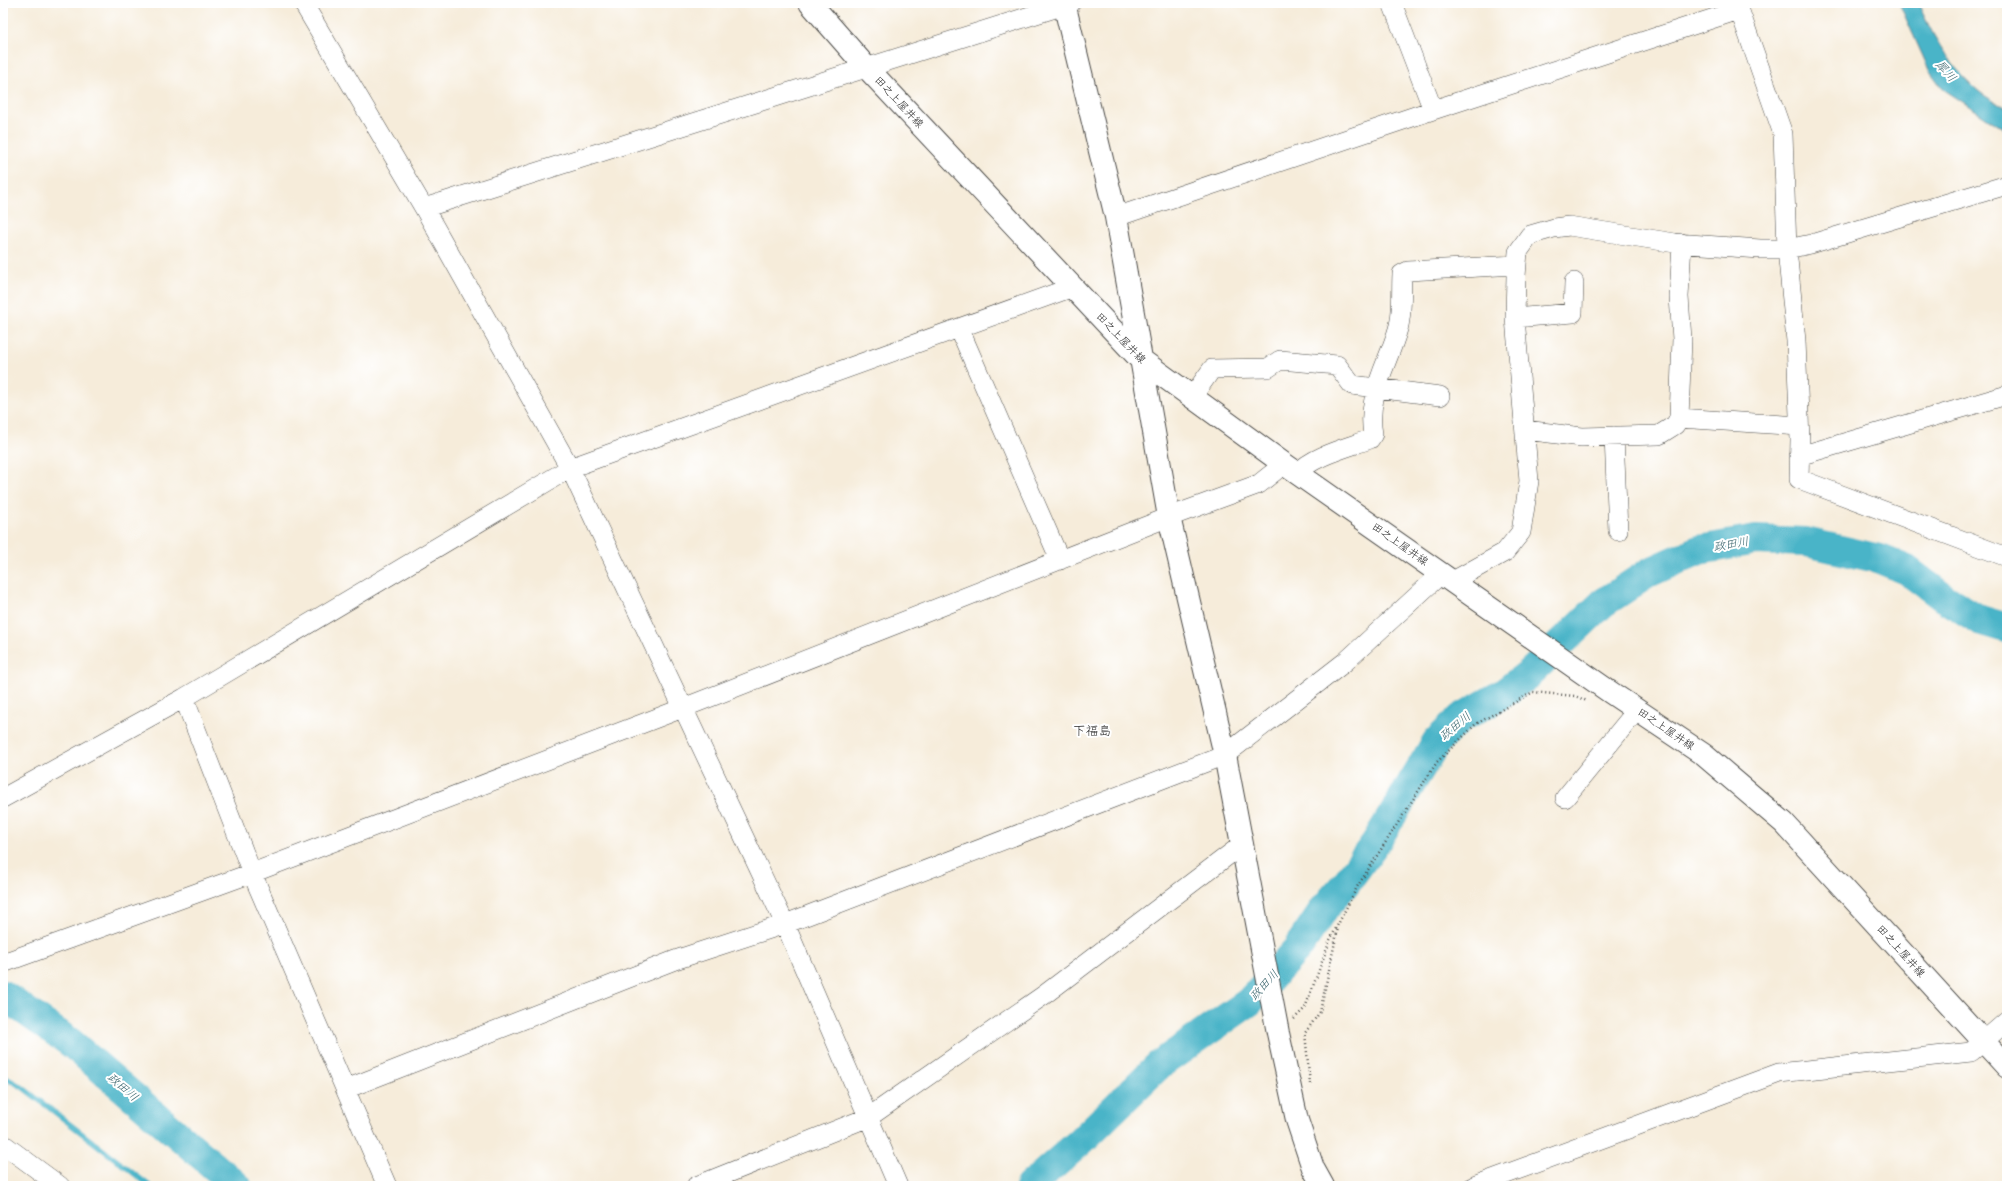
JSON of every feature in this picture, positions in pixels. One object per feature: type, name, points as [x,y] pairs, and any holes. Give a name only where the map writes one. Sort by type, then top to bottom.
[{"type":"main road","name":"田之上屋井線","points":[[810,3],[866,67],[1140,359],[1291,468],[1610,692],[1704,755],[1784,823],[2007,1067]]},
{"type":"main road","points":[[1067,4],[1116,217],[1169,517],[1225,755],[1279,1034],[1302,1137],[1313,1168],[1324,1186]]},
{"type":"street","points":[[303,3],[424,208],[570,468],[785,924],[898,1186]]},
{"type":"street","points":[[1392,3],[1433,110]]},
{"type":"street","points":[[424,208],[1067,4]]},
{"type":"street","points":[[1116,217],[1738,7],[1783,134],[1787,249],[1796,341],[1800,426],[1799,479],[2007,557]]},
{"type":"street","points":[[346,1089],[675,960],[785,924],[1225,755],[1345,662],[1448,577],[1505,552],[1521,532],[1529,481],[1515,318],[1516,265],[1518,252],[1530,234],[1569,226],[1682,243],[1787,249],[1811,244],[2007,185]]},
{"type":"street","points":[[1525,430],[1582,436],[1659,435],[1674,425],[1679,418],[1682,339],[1679,297],[1682,243]]},
{"type":"street","points":[[3,962],[252,873],[683,708],[1169,517],[1259,484],[1291,468],[1303,468],[1314,461],[1370,439],[1373,434],[1371,423],[1377,388],[1399,328],[1402,274],[1408,271],[1516,265]]},
{"type":"street","points":[[1515,318],[1573,313],[1574,282]]},
{"type":"street","points":[[4,796],[184,698],[570,468],[1073,287]]},
{"type":"street","points":[[960,328],[1060,560]]},
{"type":"street","points":[[1192,397],[1212,370],[1268,368],[1280,360],[1337,365],[1352,385],[1440,396]]},
{"type":"street","points":[[1799,456],[2007,395]]},
{"type":"street","points":[[1679,418],[1800,426]]},
{"type":"street","points":[[1614,436],[1618,531]]},
{"type":"street","points":[[184,698],[252,873],[387,1186]]},
{"type":"street","points":[[1566,798],[1636,710]]},
{"type":"street","points":[[696,1186],[869,1117],[1044,995],[1243,844]]},
{"type":"street","points":[[1474,1186],[1779,1073],[1971,1052],[1983,1040],[2007,1021]]},
{"type":"street","points":[[4,1148],[60,1186]]},
{"type":"path","points":[[1279,1034],[1305,1008],[1339,923],[1357,887],[1437,762],[1476,724],[1533,692],[1575,696],[1597,706],[1610,692]]},
{"type":"path","points":[[1311,1085],[1305,1033],[1320,1012],[1339,923]]},
{"type":"water","name":"犀川","points":[[1899,3],[1918,3],[1935,37],[1956,69],[1985,96],[2007,109],[2007,131],[1943,89],[1929,70]]},
{"type":"waterway","name":"政田川","points":[[1030,1186],[1080,1142],[1159,1065],[1249,1002],[1297,949],[1326,906],[1346,883],[1376,842],[1437,741],[1461,718],[1504,693],[1530,673],[1603,603],[1650,572],[1699,550],[1756,540],[1806,542],[1880,559],[1907,570],[1944,598],[1980,620],[2007,628]]},
{"type":"waterway","name":"政田川","points":[[3,995],[71,1043],[237,1186]]},
{"type":"waterway","points":[[3,1076],[22,1087],[150,1186]]},
{"type":"district","name":"下福島","points":[[1092,730]]}]
